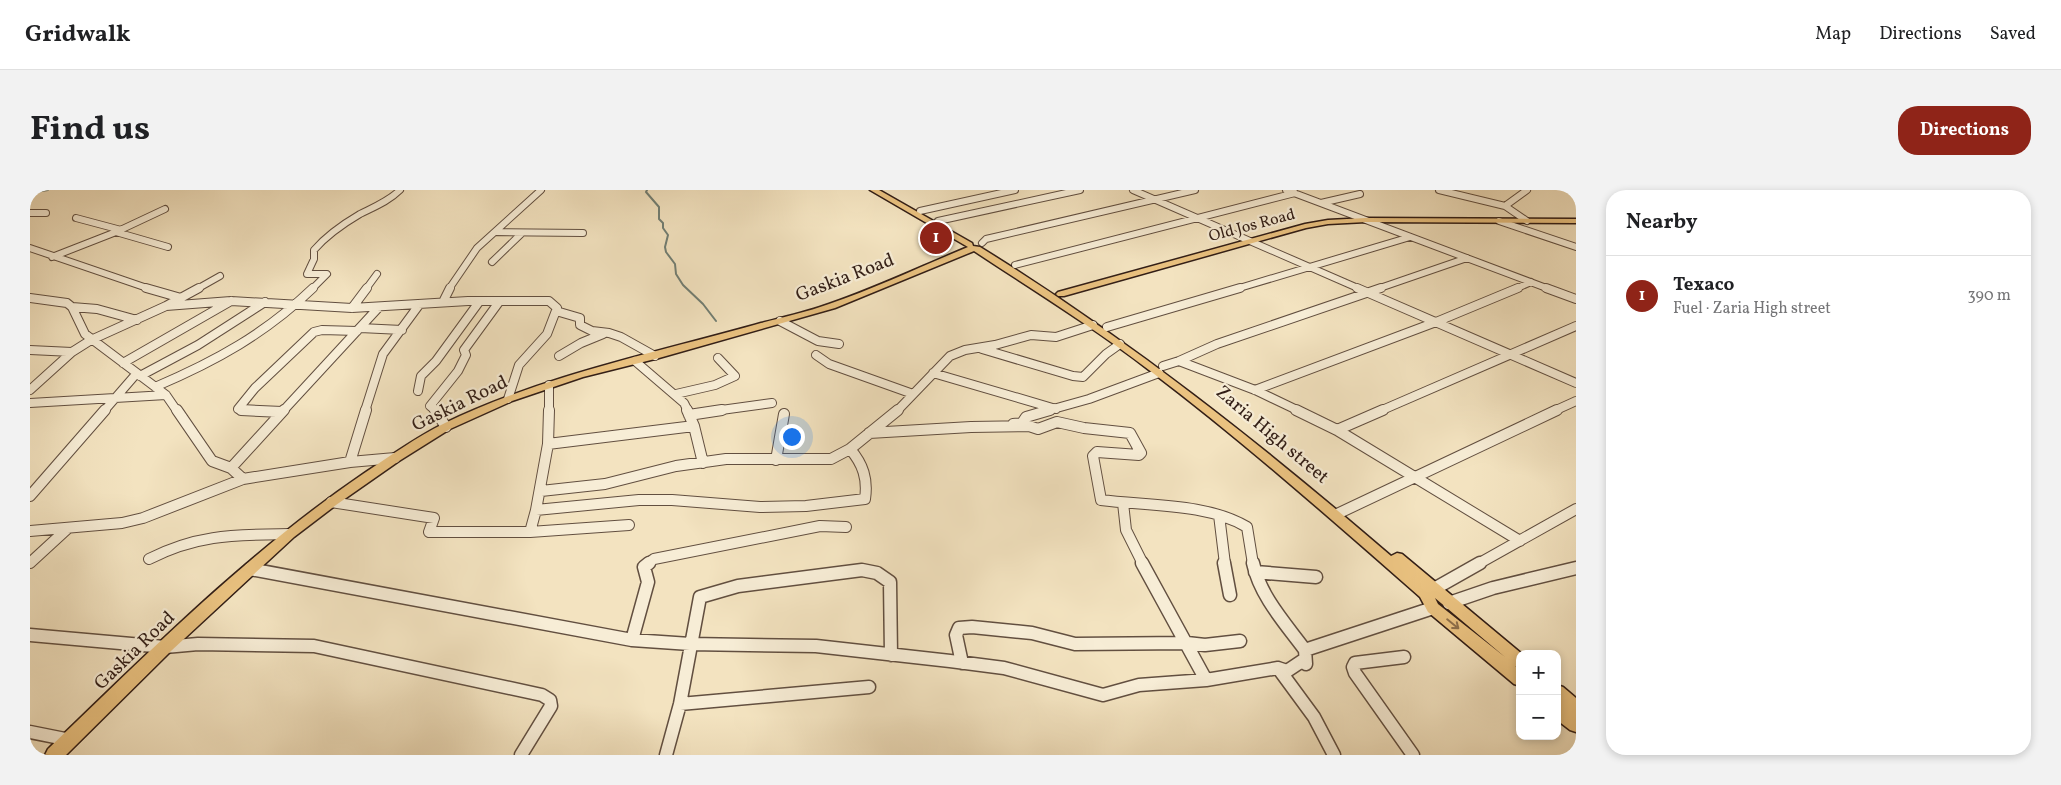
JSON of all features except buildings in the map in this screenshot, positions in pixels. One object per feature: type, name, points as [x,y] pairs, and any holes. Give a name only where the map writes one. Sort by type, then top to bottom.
[{"type":"main road","name":"Zaria High street","points":[[874,190],[1016,265],[1107,327],[1434,589],[1516,658]]},
{"type":"main road","name":"Zaria High street","points":[[884,190],[977,246],[1120,344],[1161,369]]},
{"type":"main road","name":"Old Jos Road","points":[[1061,294],[1314,224],[1366,220],[1576,221]]},
{"type":"main road","name":"Gaskia Road","points":[[54,755],[165,647],[289,534],[331,502],[395,458],[446,427],[508,399],[549,385],[604,368],[655,356],[780,321],[854,298],[977,246]]},
{"type":"main road","name":"Zaria High street","points":[[1338,513],[1425,593],[1433,608],[1516,676]]},
{"type":"main road","points":[[1561,695],[1576,708]]},
{"type":"main road","points":[[1561,713],[1576,725]]},
{"type":"street","points":[[155,387],[201,367],[238,347],[295,305],[327,274],[307,274],[314,260],[314,250],[317,245],[341,225],[388,200],[400,190]]},
{"type":"street","points":[[443,302],[453,280],[468,257],[541,190]]},
{"type":"street","points":[[920,211],[1015,190]]},
{"type":"street","points":[[938,221],[1080,190]]},
{"type":"street","points":[[1133,190],[1576,383]]},
{"type":"street","points":[[977,246],[986,239],[1195,190]]},
{"type":"street","points":[[1286,190],[1576,299]]},
{"type":"street","points":[[1016,265],[1304,190]]},
{"type":"street","points":[[1439,190],[1505,206],[1527,221]]},
{"type":"street","points":[[1470,197],[1480,190]]},
{"type":"street","points":[[1505,206],[1527,190]]},
{"type":"street","points":[[1321,203],[1360,194]]},
{"type":"street","points":[[52,256],[119,231],[165,209]]},
{"type":"street","points":[[30,213],[46,212]]},
{"type":"street","points":[[76,218],[168,247]]},
{"type":"street","points":[[1500,221],[1576,246]]},
{"type":"street","points":[[496,232],[583,233]]},
{"type":"street","points":[[492,262],[522,233]]},
{"type":"street","points":[[1107,327],[1410,237]]},
{"type":"street","points":[[30,248],[181,298]]},
{"type":"street","points":[[990,427],[1022,423],[1026,417],[1057,409],[1161,369],[1217,344],[1467,258]]},
{"type":"street","points":[[352,308],[377,274]]},
{"type":"street","points":[[30,390],[72,352],[91,340],[166,306],[220,276]]},
{"type":"street","points":[[1255,390],[1436,322],[1531,282]]},
{"type":"street","points":[[30,298],[67,303],[72,307],[85,334],[166,395],[212,461],[231,468],[243,479]]},
{"type":"street","points":[[166,306],[231,301],[352,308],[443,302],[549,302],[558,308],[547,334],[520,365],[508,399]]},
{"type":"street","points":[[123,363],[231,301]]},
{"type":"street","points":[[30,496],[115,399],[139,375],[198,345],[265,302]]},
{"type":"street","points":[[418,391],[421,376],[436,361],[479,302]]},
{"type":"street","points":[[446,427],[438,414],[430,406],[458,371],[466,355],[464,350],[499,302]]},
{"type":"street","points":[[350,462],[384,354],[419,305]]},
{"type":"street","points":[[72,307],[97,309],[137,320]]},
{"type":"street","points":[[231,468],[379,307]]},
{"type":"street","points":[[556,311],[580,318],[580,325],[584,328],[604,334],[611,334],[655,356]]},
{"type":"street","points":[[780,321],[818,341],[839,344]]},
{"type":"street","points":[[541,491],[605,484],[676,466],[726,459],[831,459],[850,449],[895,413],[950,356],[1035,334],[1056,337],[1093,325]]},
{"type":"street","points":[[1338,430],[1576,326]]},
{"type":"street","points":[[282,412],[244,411],[238,409],[245,398],[314,332],[322,330],[402,330]]},
{"type":"street","points":[[559,356],[581,343],[604,334]]},
{"type":"street","points":[[979,348],[1073,376],[1083,377],[1106,354],[1120,344]]},
{"type":"street","points":[[30,350],[72,352]]},
{"type":"street","points":[[816,355],[829,364],[913,394]]},
{"type":"street","points":[[676,394],[724,383],[733,378],[735,376],[734,373],[718,358]]},
{"type":"street","points":[[635,361],[676,394],[684,403],[690,413],[703,463]]},
{"type":"street","points":[[1179,361],[1255,390],[1338,430],[1520,541]]},
{"type":"street","points":[[933,373],[1057,409]]},
{"type":"street","points":[[530,532],[541,491],[548,444],[549,385]]},
{"type":"street","points":[[30,403],[166,395]]},
{"type":"street","points":[[1338,513],[1576,401]]},
{"type":"street","points":[[689,415],[772,403]]},
{"type":"street","points":[[776,460],[784,414]]},
{"type":"street","points":[[250,569],[632,640],[690,644],[790,645],[962,663],[1004,668],[1103,694],[1110,691],[1166,683],[1206,680],[1278,668],[1287,671],[1302,661],[1306,664],[1305,650],[1263,592],[1255,572],[1247,526],[1239,521],[1219,515],[1173,507],[1101,500],[1093,456],[1097,452],[1139,455],[1141,453],[1130,433],[1084,428],[1057,422],[1038,428],[1029,426],[990,427],[869,433]]},
{"type":"street","points":[[548,444],[694,426]]},
{"type":"street","points":[[536,510],[639,500],[672,500],[760,507],[806,506],[865,499],[866,473],[863,464],[850,449]]},
{"type":"street","points":[[30,531],[122,523],[143,518],[243,479],[350,462],[395,458]]},
{"type":"street","points":[[331,502],[434,518],[430,532],[561,531],[629,524]]},
{"type":"street","points":[[1123,503],[1123,519],[1129,537],[1206,680]]},
{"type":"street","points":[[1434,589],[1576,509]]},
{"type":"street","points":[[1219,515],[1221,544],[1230,595]]},
{"type":"street","points":[[632,640],[648,582],[644,567],[654,558],[820,526],[846,527]]},
{"type":"street","points":[[30,563],[67,528]]},
{"type":"street","points":[[148,558],[198,538],[289,534]]},
{"type":"street","points":[[1449,603],[1493,588],[1576,568]]},
{"type":"street","points":[[666,755],[680,704],[700,597],[715,590],[862,570],[882,575],[890,582],[891,655]]},
{"type":"street","points":[[1255,572],[1316,576]]},
{"type":"street","points":[[1305,650],[1433,608]]},
{"type":"street","points":[[962,663],[956,636],[959,628],[972,627],[1032,633],[1075,644],[1187,643],[1205,645],[1240,641]]},
{"type":"street","points":[[30,635],[165,647],[198,644],[314,646],[542,695],[550,700],[551,706],[521,755]]},
{"type":"street","points":[[1404,657],[1355,663],[1353,667],[1355,673],[1413,755]]},
{"type":"street","points":[[1278,668],[1314,717],[1334,755]]},
{"type":"street","points":[[680,704],[869,687]]},
{"type":"street","points":[[30,732],[70,740]]},
{"type":"waterway","points":[[30,193],[48,190]]},
{"type":"waterway","points":[[647,190],[646,192],[659,207],[659,219],[663,223],[663,228],[668,235],[665,247],[666,252],[675,264],[676,274],[683,285],[703,304],[716,321]]},
{"type":"place","name":"Texaco","points":[[936,238]]}]
